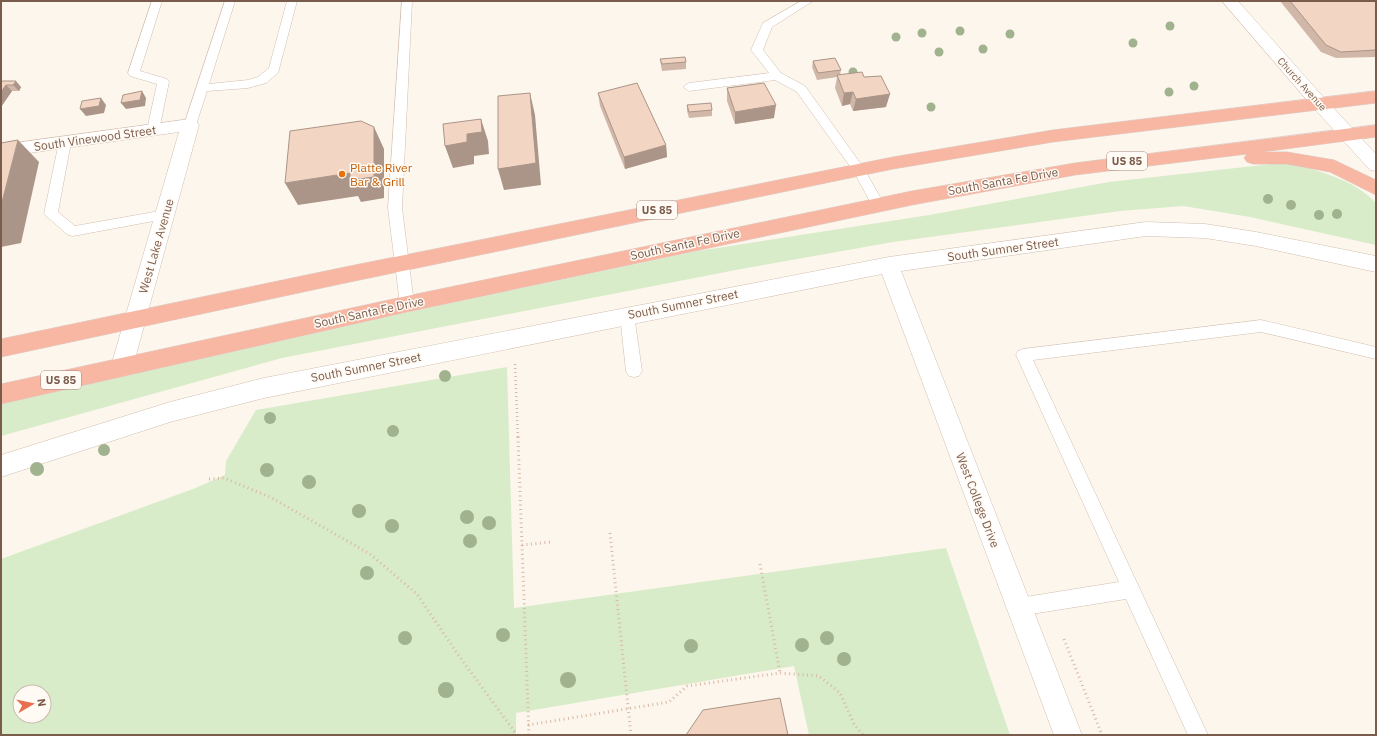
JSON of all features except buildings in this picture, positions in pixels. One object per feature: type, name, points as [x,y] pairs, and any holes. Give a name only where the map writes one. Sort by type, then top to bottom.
[{"type":"highway","name":"US 85","points":[[1,348],[402,263],[859,170],[1053,136],[1376,97]]},
{"type":"highway","name":"South Santa Fe Drive","points":[[1,394],[407,304],[909,198],[1075,169],[1376,131]]},
{"type":"highway","points":[[909,198],[944,201],[973,200],[1112,177],[1269,157],[1287,158],[1334,166],[1376,188]]},
{"type":"street","name":"Church Avenue","points":[[1230,1],[1253,29],[1376,165]]},
{"type":"street","name":"South Vinewood Street","points":[[1,151],[190,125]]},
{"type":"street","name":"West Lake Avenue","points":[[122,366],[190,125]]},
{"type":"street","name":"South Sumner Street","points":[[1,466],[177,410],[264,388],[628,315],[888,265],[1146,229],[1205,231],[1256,239],[1376,264]]},
{"type":"street","name":"West College Drive","points":[[888,265],[1068,735]]},
{"type":"lane","points":[[153,130],[164,82],[134,73],[157,1]]},
{"type":"lane","points":[[190,125],[230,1]]},
{"type":"lane","points":[[202,88],[248,84],[262,80],[274,70],[292,1]]},
{"type":"lane","points":[[407,1],[395,208],[407,304]]},
{"type":"lane","points":[[808,1],[767,25],[757,50],[777,76],[801,89],[859,170],[878,204]]},
{"type":"lane","points":[[689,87],[777,76]]},
{"type":"lane","points":[[65,142],[51,214],[73,231],[165,215]]},
{"type":"lane","points":[[628,315],[634,370]]},
{"type":"lane","points":[[1198,735],[1023,355],[1261,326],[1376,353]]},
{"type":"lane","points":[[1019,607],[1131,589]]},
{"type":"path","points":[[515,362],[529,735]]},
{"type":"path","points":[[209,479],[224,478],[270,497],[370,554],[417,594],[459,656],[518,735]]},
{"type":"path","points":[[610,533],[631,735]]},
{"type":"path","points":[[522,545],[551,542]]},
{"type":"path","points":[[760,564],[780,673]]},
{"type":"path","points":[[528,725],[669,702],[687,686],[780,673],[819,676],[840,693],[854,724],[863,735]]},
{"type":"green space","points":[[1289,162],[1347,182],[1367,195],[1376,203],[1376,245],[1250,217],[1183,206],[1120,211],[893,242],[741,269],[282,358],[1,436],[1,404],[418,310],[698,251],[929,215],[1109,182]]},
{"type":"green space","points":[[507,367],[514,608],[946,548],[1010,735],[809,735],[794,666],[516,713],[516,735],[1,735],[1,559],[193,489],[225,475],[226,461],[256,410]]},
{"type":"place","name":"Platte River Bar & Grill","points":[[342,174]]}]
